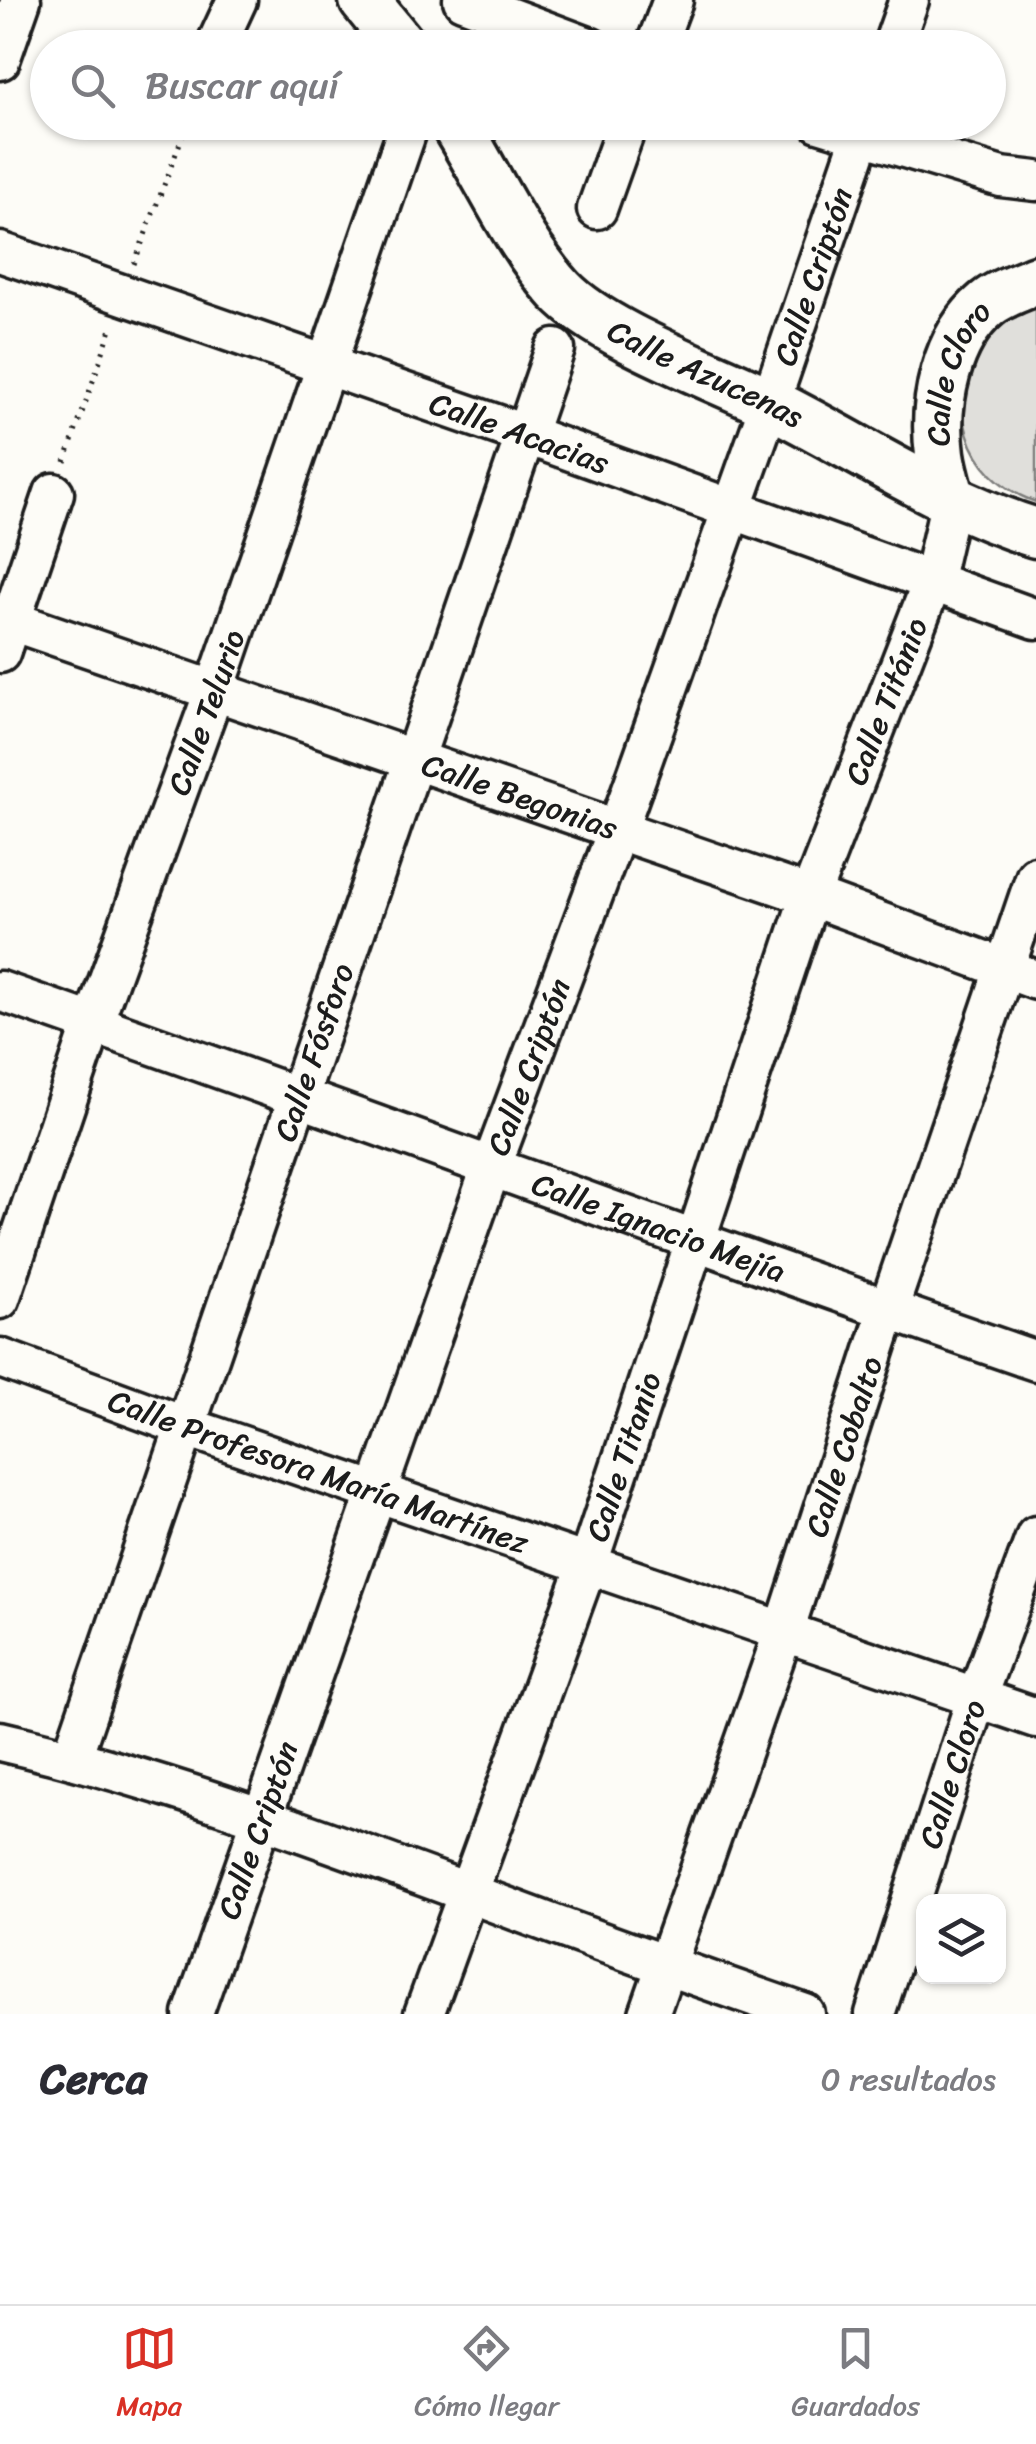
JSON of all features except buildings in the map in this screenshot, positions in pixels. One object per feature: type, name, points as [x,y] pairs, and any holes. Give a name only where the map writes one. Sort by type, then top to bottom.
[{"type":"street","points":[[0,60],[21,0]]},
{"type":"street","points":[[223,30],[237,0]]},
{"type":"street","points":[[364,0],[388,30]]},
{"type":"street","points":[[463,0],[543,30]]},
{"type":"street","points":[[661,30],[673,0]]},
{"type":"street","points":[[898,30],[908,0]]},
{"type":"street","name":"Calle Telurio","points":[[0,1299],[93,1023],[214,692],[404,140]]},
{"type":"street","name":"Calle Azucenas","points":[[465,140],[536,260],[563,293],[597,319],[770,403],[951,500],[1036,533]]},
{"type":"street","points":[[597,209],[622,140]]},
{"type":"street","name":"Calle Criptón","points":[[193,2014],[492,1165],[770,403],[860,140]]},
{"type":"street","points":[[895,140],[1001,178],[1036,180]]},
{"type":"street","name":"Calle Acacias","points":[[0,252],[527,435],[1036,619]]},
{"type":"street","name":"Calle Cloro","points":[[951,500],[940,456],[938,414],[948,360],[967,325],[989,302],[1036,280]]},
{"type":"street","name":"Calle Fósforo","points":[[72,1757],[555,349]]},
{"type":"street","points":[[4,630],[54,493]]},
{"type":"street","name":"Calle Titánio","points":[[810,896],[932,583],[951,500]]},
{"type":"street","name":"Calle Begonias","points":[[4,630],[214,692],[810,896],[1020,975]]},
{"type":"street","name":"Calle Cobalto","points":[[648,2014],[784,1631],[888,1310],[1020,975],[1036,876]]},
{"type":"street","name":"Calle Titanio","points":[[424,2014],[588,1563],[810,896]]},
{"type":"street","name":"Calle Ignacio Mejía","points":[[0,990],[492,1165],[693,1242],[1036,1361]]},
{"type":"street","name":"Calle Profesora María Martínez","points":[[0,1358],[184,1426],[1036,1718]]},
{"type":"street","name":"Calle Cloro","points":[[875,2014],[976,1696],[1036,1536]]},
{"type":"street","points":[[0,1740],[72,1757],[262,1816],[805,2014]]},
{"type":"shaded area","points":[[1036,301],[1036,502],[1012,491],[992,475],[977,456],[963,410],[972,362],[986,338]]}]
